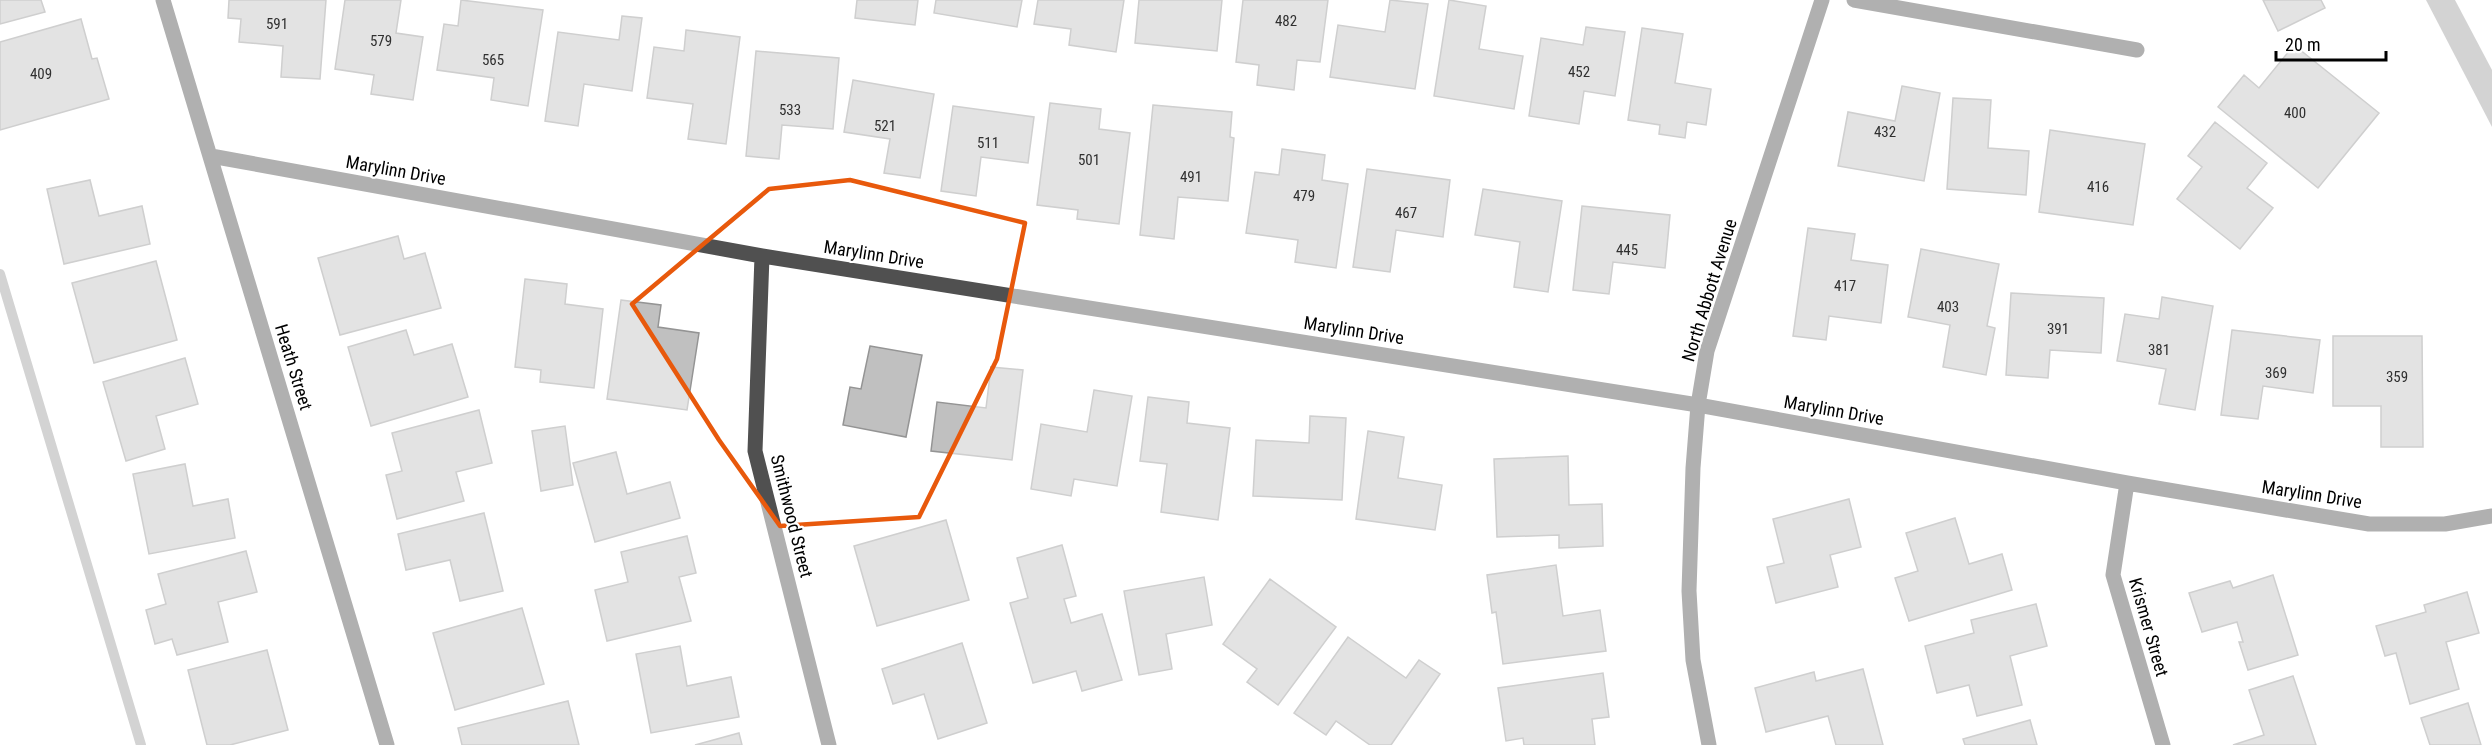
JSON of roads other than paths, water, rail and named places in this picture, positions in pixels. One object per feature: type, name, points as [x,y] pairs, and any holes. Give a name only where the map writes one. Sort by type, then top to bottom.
[{"type":"street","name":"Heath Street","points":[[163,0],[387,745]]},
{"type":"street","name":"North Abbott Avenue","points":[[1709,745],[1693,660],[1689,591],[1698,405],[1707,351],[1822,0]]},
{"type":"street","points":[[1854,0],[2136,50]]},
{"type":"street","name":"Marylinn Drive","points":[[211,156],[762,256],[1698,405],[2127,483],[2369,524],[2445,524],[2492,516]]},
{"type":"street","name":"Smithwood Street","points":[[762,256],[755,451],[829,745]]},
{"type":"street","name":"Krismer Street","points":[[2127,483],[2113,575],[2163,745]]},
{"type":"waterway","points":[[0,274],[141,745]]}]
